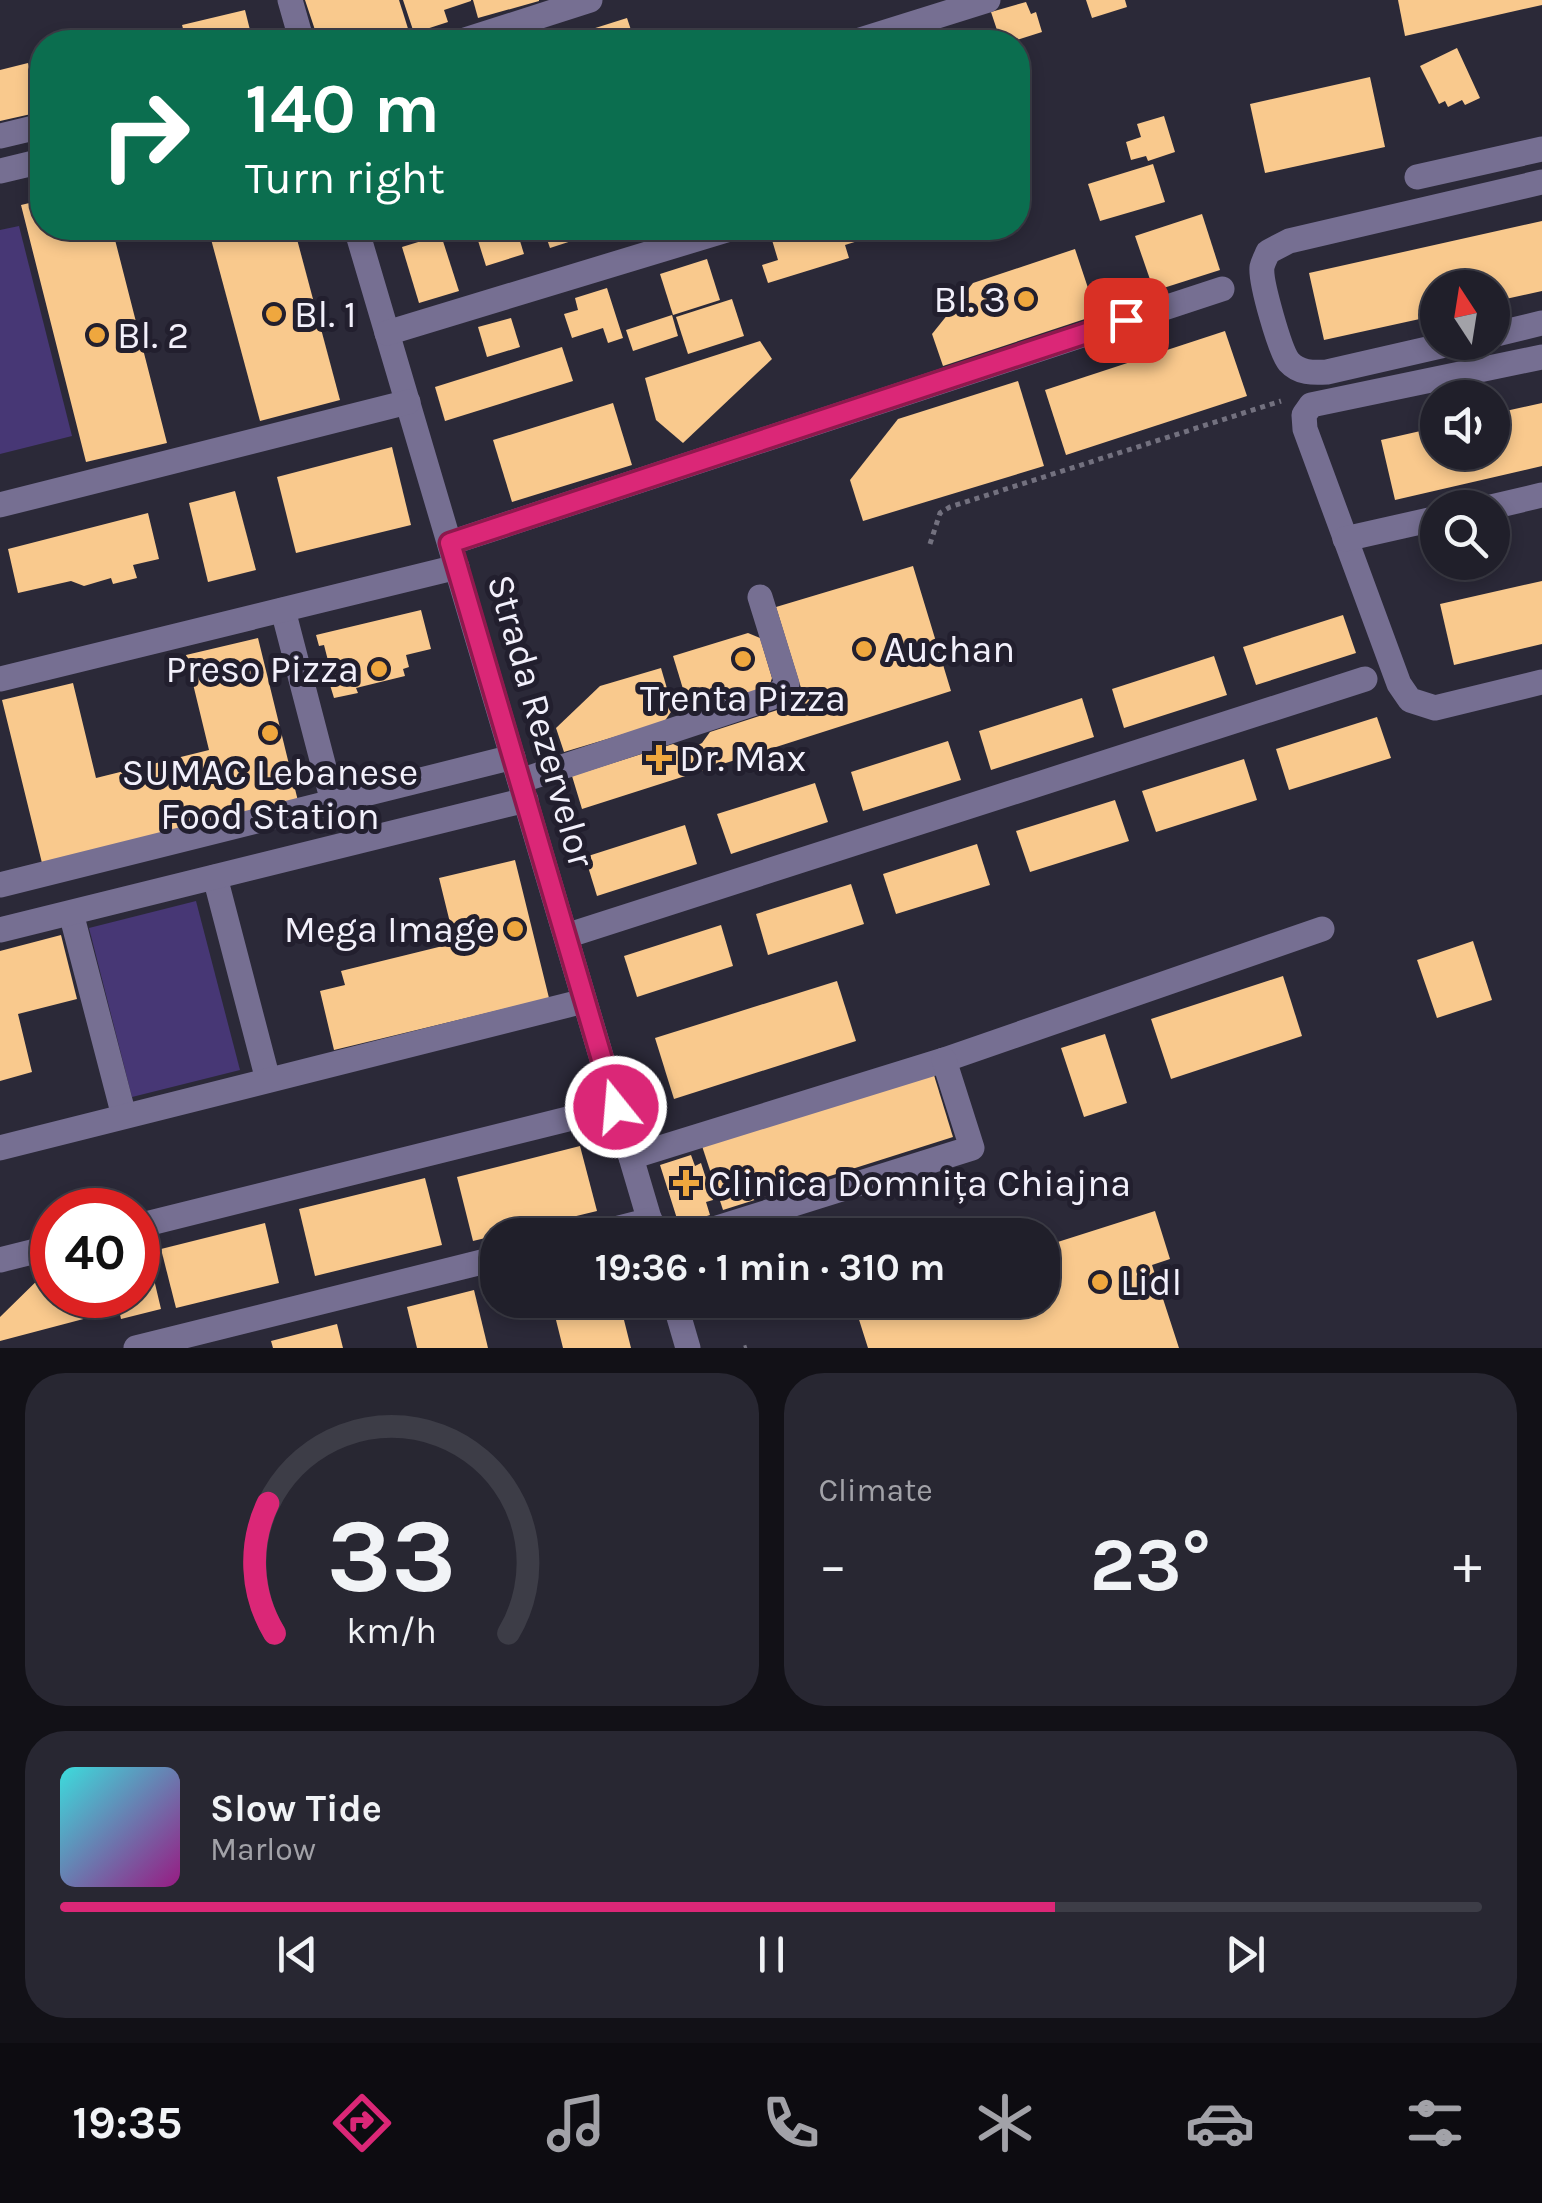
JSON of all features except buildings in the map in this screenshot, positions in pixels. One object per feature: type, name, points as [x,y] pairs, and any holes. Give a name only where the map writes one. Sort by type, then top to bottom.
[{"type":"street","points":[[290,0],[299,30]]},
{"type":"street","points":[[496,30],[590,0]]},
{"type":"street","points":[[892,30],[988,0]]},
{"type":"street","points":[[0,136],[30,129]]},
{"type":"street","points":[[1417,177],[1542,149]]},
{"type":"street","points":[[0,172],[30,163]]},
{"type":"street","points":[[1420,351],[1327,372],[1307,373],[1290,362],[1263,286],[1262,268],[1268,252],[1289,241],[1542,182]]},
{"type":"street","name":"Strada Rezervelor","points":[[360,240],[649,1218]]},
{"type":"street","points":[[388,332],[693,240]]},
{"type":"street","points":[[0,679],[283,610],[1222,289]]},
{"type":"street","points":[[1510,331],[1542,324]]},
{"type":"street","points":[[1542,357],[1311,406],[1304,415],[1304,429],[1400,684],[1410,700],[1435,708],[1542,682]]},
{"type":"street","points":[[0,505],[408,402]]},
{"type":"street","points":[[1510,503],[1542,496]]},
{"type":"street","points":[[1345,539],[1420,522]]},
{"type":"street","points":[[0,930],[215,877],[770,698],[787,684],[760,597]]},
{"type":"street","points":[[283,610],[333,802]]},
{"type":"street","points":[[566,936],[1365,679]]},
{"type":"street","points":[[0,885],[333,802],[520,779]]},
{"type":"street","points":[[215,877],[268,1080]]},
{"type":"street","points":[[71,913],[124,1116]]},
{"type":"street","points":[[631,1157],[944,1060],[1322,929]]},
{"type":"street","points":[[0,1148],[584,1000]]},
{"type":"street","points":[[749,1218],[972,1148],[944,1060]]},
{"type":"street","points":[[160,1221],[616,1107]]},
{"type":"street","points":[[0,1260],[30,1252]]},
{"type":"street","points":[[136,1348],[480,1262]]},
{"type":"street","points":[[679,1318],[688,1348]]},
{"type":"path","points":[[930,544],[940,513],[950,508],[1289,399]]},
{"type":"shaded area","points":[[19,226],[72,436],[0,454],[0,230]]},
{"type":"shaded area","points":[[196,901],[240,1070],[132,1097],[89,928]]},
{"type":"place","name":"Bl. 3","points":[[1026,299]]},
{"type":"place","name":"Bl. 1","points":[[274,314]]},
{"type":"place","name":"Bl. 2","points":[[97,335]]},
{"type":"place","name":"Auchan","points":[[864,649]]},
{"type":"place","name":"Trenta Pizza","points":[[743,659]]},
{"type":"place","name":"Preso Pizza","points":[[379,669]]},
{"type":"place","name":"SUMAC Lebanese Food Station","points":[[270,733]]},
{"type":"place","name":"Dr. Max","points":[[659,758]]},
{"type":"place","name":"Mega Image","points":[[515,929]]},
{"type":"place","name":"Clinica Domnița Chiajna","points":[[686,1183]]},
{"type":"place","name":"Lidl","points":[[1100,1282]]},
{"type":"route","points":[[616,1107],[450,543],[1126,320]]}]
